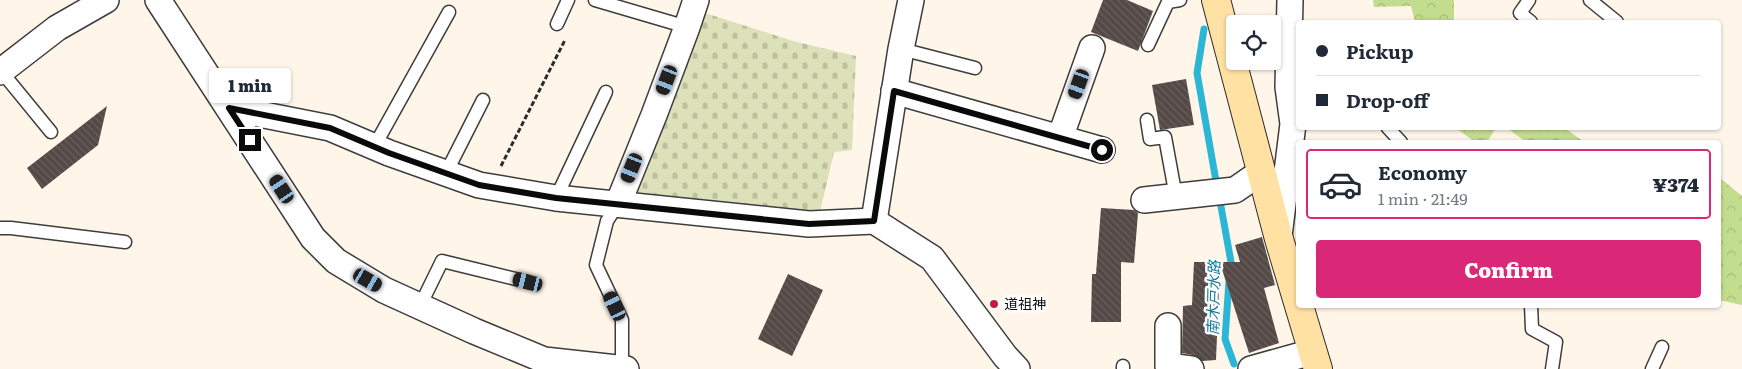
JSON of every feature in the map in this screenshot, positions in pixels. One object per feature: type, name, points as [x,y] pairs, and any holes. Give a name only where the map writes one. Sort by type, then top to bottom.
[{"type":"street","points":[[1,71],[56,28],[106,0]]},
{"type":"street","points":[[158,0],[313,238],[336,261],[384,290],[544,360],[624,369]]},
{"type":"street","points":[[618,204],[696,0]]},
{"type":"street","points":[[874,221],[901,49],[911,0]]},
{"type":"street","points":[[1216,0],[1279,239],[1295,283]]},
{"type":"street","points":[[1279,239],[1291,199],[1296,124],[1288,87],[1290,0]]},
{"type":"street","points":[[1060,138],[1092,48]]},
{"type":"street","points":[[894,91],[1102,150]]},
{"type":"street","points":[[229,108],[330,128],[374,147],[479,185],[556,198],[809,224],[874,221],[932,258],[1005,356],[1017,369]]},
{"type":"street","points":[[1144,200],[1235,190],[1261,172]]},
{"type":"street","points":[[1251,369],[1315,360],[1301,308]]},
{"type":"street","points":[[1168,326],[1168,366],[1191,369]]},
{"type":"lane","points":[[556,24],[568,0]]},
{"type":"lane","points":[[594,0],[687,27]]},
{"type":"lane","points":[[1148,45],[1168,2],[1180,0]]},
{"type":"lane","points":[[1529,0],[1520,13],[1529,20]]},
{"type":"lane","points":[[1590,0],[1615,20]]},
{"type":"lane","points":[[374,147],[449,12]]},
{"type":"lane","points":[[901,49],[975,68]]},
{"type":"lane","points":[[1,71],[51,132]]},
{"type":"lane","points":[[556,198],[606,92]]},
{"type":"lane","points":[[446,173],[483,100]]},
{"type":"lane","points":[[1147,120],[1150,139],[1165,137],[1176,197]]},
{"type":"lane","points":[[1390,130],[1399,140]]},
{"type":"lane","points":[[618,204],[607,221],[596,265],[622,320],[624,369]]},
{"type":"lane","points":[[0,228],[125,242]]},
{"type":"lane","points":[[420,306],[442,261],[528,282]]},
{"type":"lane","points":[[1531,308],[1532,329],[1556,342],[1552,369]]},
{"type":"lane","points":[[1652,369],[1662,346]]},
{"type":"path","points":[[490,186],[569,32]]},
{"type":"green space","points":[[1373,0],[1454,0],[1454,20],[1414,20],[1411,6],[1374,7]]},
{"type":"green space","points":[[702,12],[793,41],[856,56],[852,150],[834,152],[819,216],[629,195]]},
{"type":"green space","points":[[1458,130],[1495,130],[1488,140],[1472,140]]},
{"type":"green space","points":[[1510,130],[1568,130],[1581,140],[1523,140]]},
{"type":"green space","points":[[1721,179],[1742,196],[1742,305],[1721,300]]},
{"type":"building","points":[[1103,0],[1127,0],[1153,11],[1138,51],[1091,32]]},
{"type":"building","points":[[1186,79],[1194,125],[1160,130],[1152,85]]},
{"type":"building","points":[[107,106],[98,145],[42,189],[27,168]]},
{"type":"building","points":[[1101,208],[1134,210],[1138,213],[1134,263],[1121,262],[1121,322],[1091,322],[1092,274],[1096,274]]},
{"type":"building","points":[[1262,237],[1275,285],[1264,288],[1279,343],[1249,353],[1220,263],[1216,360],[1202,361],[1193,355],[1182,353],[1183,306],[1192,305],[1194,262],[1240,262],[1235,245]]},
{"type":"building","points":[[788,274],[823,290],[792,356],[758,339]]},
{"type":"waterway","name":"南木戸水路","points":[[1204,29],[1197,73],[1216,181]]},
{"type":"waterway","name":"南木戸水路","points":[[1220,201],[1231,262],[1230,270]]},
{"type":"waterway","name":"南木戸水路","points":[[1229,281],[1225,339],[1234,364]]},
{"type":"place","name":"道祖神","points":[[994,304]]},
{"type":"route","points":[[250,140],[229,108],[330,128],[389,153],[479,185],[556,198],[809,224],[874,221],[894,91],[1102,150]]}]
